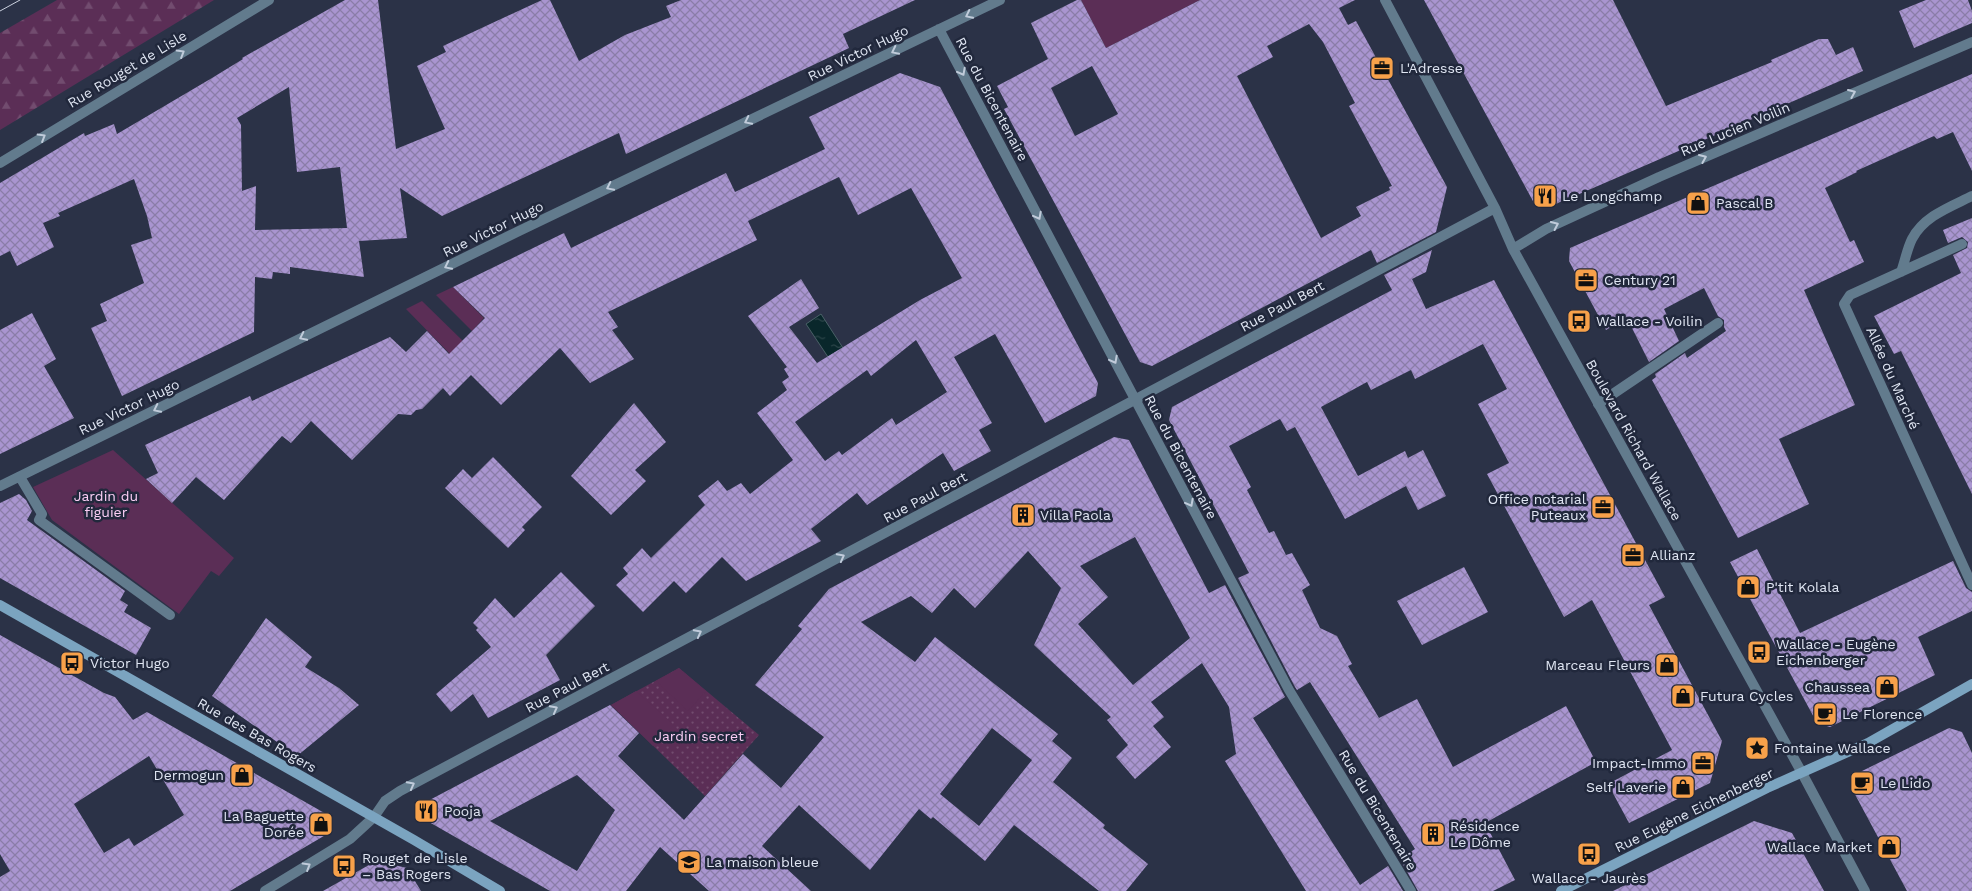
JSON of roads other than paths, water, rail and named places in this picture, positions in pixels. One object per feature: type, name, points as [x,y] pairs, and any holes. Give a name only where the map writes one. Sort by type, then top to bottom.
[{"type":"street","name":"Rue Rouget de Lisle","points":[[0,163],[269,0]]},
{"type":"street","name":"Rue Victor Hugo","points":[[0,486],[511,235],[1000,0]]},
{"type":"street","name":"Boulevard Richard Wallace","points":[[1385,0],[1494,208],[1513,249],[1865,891]]},
{"type":"street","name":"Rue du Bicentenaire","points":[[939,29],[1289,690],[1412,891]]},
{"type":"street","name":"Rue Lucien Voilin","points":[[1513,249],[1546,229],[1659,177],[1972,42]]},
{"type":"street","points":[[1901,272],[1912,239],[1922,225],[1936,214],[1972,196]]},
{"type":"street","name":"Rue Paul Bert","points":[[374,817],[386,802],[400,791],[1494,208]]},
{"type":"street","name":"Allée du Marché","points":[[1962,244],[1850,295],[1844,304],[1972,585]]},
{"type":"street","points":[[1598,404],[1718,323]]},
{"type":"street","points":[[20,476],[42,514],[39,520],[170,615]]},
{"type":"street","name":"Rue des Bas Rogers","points":[[0,604],[500,891]]},
{"type":"street","name":"Rue Eugène Eichenberger","points":[[1561,891],[1802,773],[1868,743],[1972,684]]},
{"type":"street","points":[[265,891],[350,839],[374,817]]},
{"type":"water","points":[[821,314],[843,348],[828,357],[806,324]]},
{"type":"tram line","points":[[0,11],[20,0]]},
{"type":"place","name":"L'Adresse","points":[[1382,68]]},
{"type":"place","name":"Le Longchamp","points":[[1545,196]]},
{"type":"place","name":"Pascal B","points":[[1698,203]]},
{"type":"place","name":"Century 21","points":[[1586,280]]},
{"type":"place","name":"Wallace - Voilin","points":[[1579,321]]},
{"type":"place","name":"Office notarial Puteaux","points":[[1603,507]]},
{"type":"place","name":"Villa Paola","points":[[1023,515]]},
{"type":"place","name":"Allianz","points":[[1633,555]]},
{"type":"place","name":"P'tit Kolala","points":[[1748,587]]},
{"type":"place","name":"Wallace - Eugène Eichenberger","points":[[1759,652]]},
{"type":"place","name":"Victor Hugo","points":[[72,663]]},
{"type":"place","name":"Marceau Fleurs","points":[[1667,665]]},
{"type":"place","name":"Chaussea","points":[[1887,687]]},
{"type":"place","name":"Futura Cycles","points":[[1683,696]]},
{"type":"place","name":"Le Florence","points":[[1825,714]]},
{"type":"place","name":"Fontaine Wallace","points":[[1757,748]]},
{"type":"place","name":"Impact-Immo","points":[[1703,763]]},
{"type":"place","name":"Dermogun","points":[[242,775]]},
{"type":"place","name":"Le Lido","points":[[1862,783]]},
{"type":"place","name":"Self Laverie","points":[[1683,787]]},
{"type":"place","name":"Pooja","points":[[426,811]]},
{"type":"place","name":"La Baguette Dorée","points":[[321,824]]},
{"type":"place","name":"Résidence Le Dôme","points":[[1433,834]]},
{"type":"place","name":"Wallace Market","points":[[1889,847]]},
{"type":"place","name":"Wallace - Jaurès","points":[[1589,854]]},
{"type":"place","name":"La maison bleue","points":[[689,862]]},
{"type":"place","name":"Rouget de Lisle – Bas Rogers","points":[[344,866]]},
{"type":"park label","name":"Jardin du figuier","points":[[106,504]]},
{"type":"park label","name":"Jardin secret","points":[[699,736]]}]
